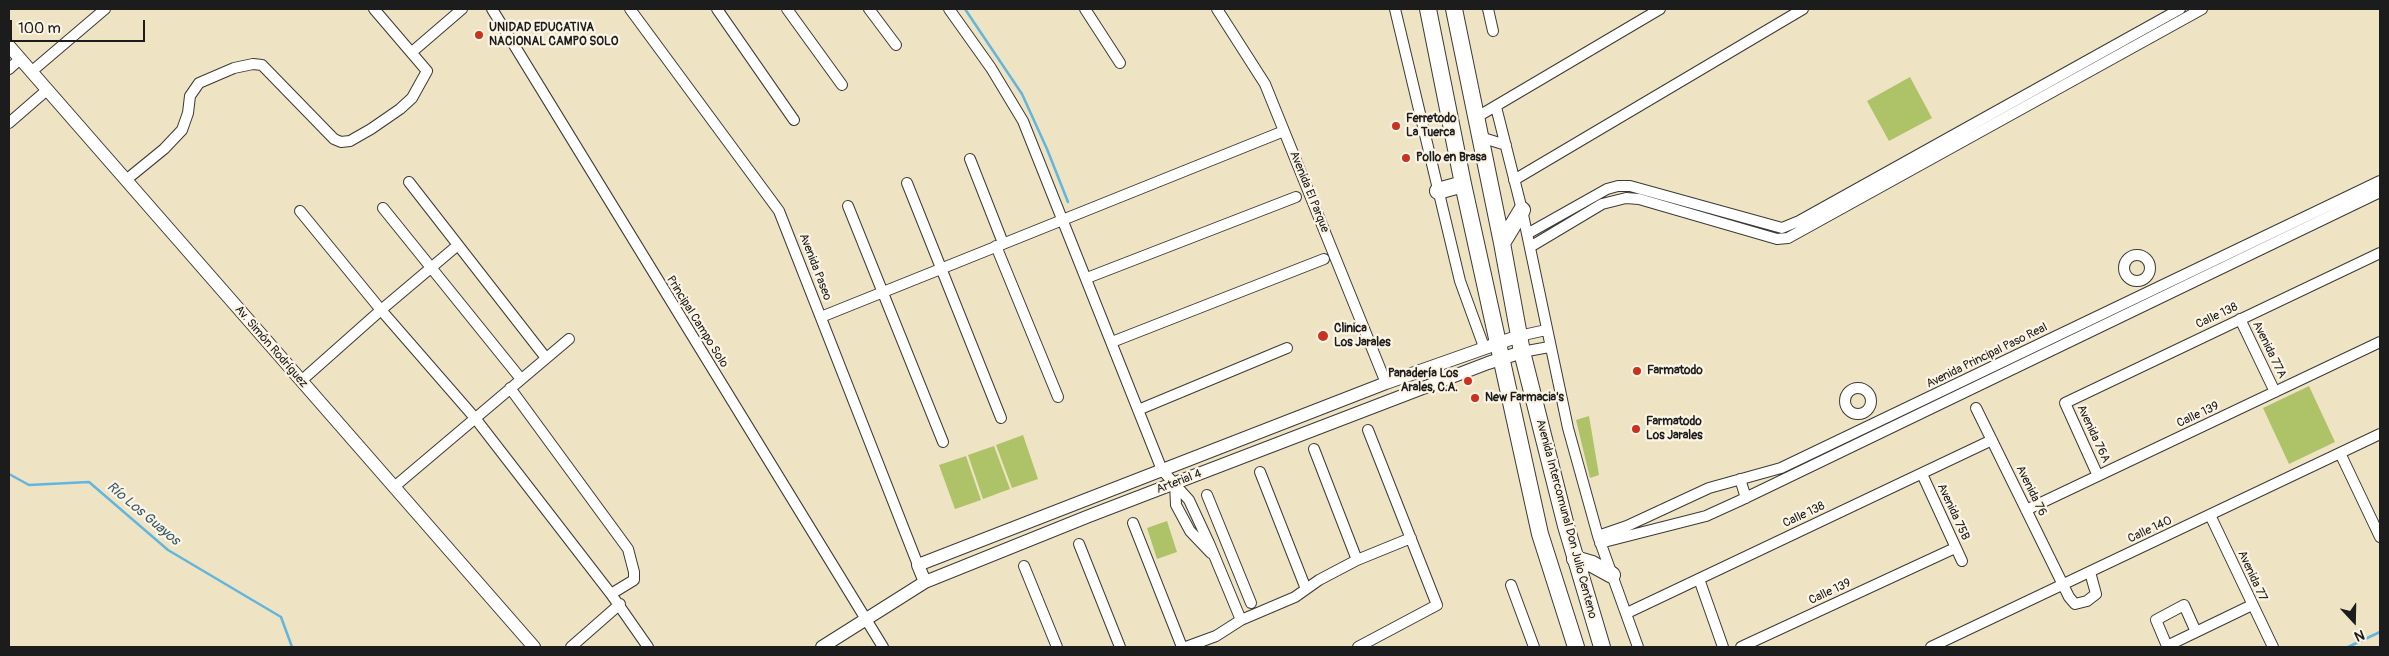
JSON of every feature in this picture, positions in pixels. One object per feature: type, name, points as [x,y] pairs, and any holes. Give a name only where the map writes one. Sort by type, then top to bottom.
[{"type":"main road","name":"Avenida Intercomunal Don Julio Centeno","points":[[1428,9],[1493,349],[1540,534],[1576,647]]},
{"type":"main road","name":"Avenida Intercomunal Don Julio Centeno","points":[[1454,9],[1502,243],[1522,352],[1575,559],[1602,647]]},
{"type":"main road","points":[[1438,191],[1462,184]]},
{"type":"main road","points":[[1502,243],[1522,210]]},
{"type":"main road","points":[[1575,559],[1592,564],[1612,575]]},
{"type":"street","points":[[31,72],[105,9]]},
{"type":"street","points":[[126,180],[164,149],[182,130],[193,89],[200,82],[214,74],[234,68],[254,64],[262,65],[334,139],[342,142],[350,141],[372,129],[412,98],[427,71],[374,9]]},
{"type":"street","points":[[412,52],[462,9]]},
{"type":"street","name":"Principal Campo Solo","points":[[492,9],[883,647]]},
{"type":"street","name":"Avenida Paseo","points":[[630,9],[779,211],[918,566]]},
{"type":"street","points":[[717,9],[794,120]]},
{"type":"street","points":[[787,9],[842,85]]},
{"type":"street","points":[[869,9],[896,45]]},
{"type":"street","points":[[949,9],[991,68],[1023,121],[1162,470],[1175,483],[1176,505],[1190,530],[1213,554],[1240,620]]},
{"type":"street","points":[[1085,9],[1120,63]]},
{"type":"street","name":"Avenida El Parque","points":[[1217,9],[1265,84],[1386,383]]},
{"type":"street","name":"Avenida Intercomunal Don Julio Centeno","points":[[1395,9],[1460,281],[1493,349]]},
{"type":"street","points":[[1488,9],[1493,30]]},
{"type":"street","points":[[1476,117],[1660,9]]},
{"type":"street","points":[[1514,180],[1804,9]]},
{"type":"street","points":[[1924,157],[2180,9]]},
{"type":"street","points":[[1530,247],[1602,204],[1626,198],[1639,199],[1778,238],[1799,221],[1924,157],[2202,9]]},
{"type":"street","name":"Av. Simón Rodríguez","points":[[9,46],[534,647]]},
{"type":"street","points":[[9,69],[20,59]]},
{"type":"street","points":[[9,123],[47,90]]},
{"type":"street","name":"Avenida Intercomunal Don Julio Centeno","points":[[1496,107],[1522,210],[1549,347],[1568,428],[1599,540],[1638,647]]},
{"type":"street","points":[[821,317],[1284,131]]},
{"type":"street","points":[[1480,137],[1506,145]]},
{"type":"street","points":[[970,159],[1000,245],[1058,397]]},
{"type":"street","name":"Avenida Principal Paso Real","points":[[1599,540],[1709,488],[1781,468],[2380,180]]},
{"type":"street","points":[[409,182],[546,358]]},
{"type":"street","points":[[907,183],[1001,418]]},
{"type":"street","points":[[1527,234],[1607,189],[1618,186],[1630,186],[1783,233]]},
{"type":"street","name":"Avenida Principal Paso Real","points":[[1599,540],[1706,516],[1871,439],[2380,192]]},
{"type":"street","points":[[1087,278],[1296,197]]},
{"type":"street","points":[[848,206],[943,442]]},
{"type":"street","points":[[383,208],[521,379]]},
{"type":"street","points":[[300,211],[381,310],[475,418],[620,604],[648,647]]},
{"type":"street","points":[[302,381],[381,310],[458,245]]},
{"type":"street","name":"Calle 138","points":[[2064,403],[2380,253]]},
{"type":"street","points":[[1112,342],[1324,259]]},
{"type":"street","points":[[2144,279],[2145,294],[2150,304]]},
{"type":"street","name":"Avenida 77A","points":[[2240,319],[2275,392]]},
{"type":"street","name":"Arterial 4","points":[[822,647],[925,582],[1393,399],[1519,336],[1546,330]]},
{"type":"street","points":[[394,487],[569,339]]},
{"type":"street","name":"Calle 139","points":[[2026,510],[2380,342]]},
{"type":"street","name":"Arterial 4","points":[[918,566],[1386,383],[1493,349],[1522,352],[1549,347]]},
{"type":"street","points":[[1138,410],[1287,348]]},
{"type":"street","points":[[1386,383],[1393,399]]},
{"type":"street","points":[[510,388],[628,549],[634,572],[634,580],[612,594]]},
{"type":"street","name":"Avenida 76A","points":[[2064,403],[2098,476]]},
{"type":"street","name":"Avenida 76","points":[[1976,408],[2063,585],[2075,604],[2087,601],[2096,594],[2090,572]]},
{"type":"street","points":[[1863,413],[1866,428],[1871,439]]},
{"type":"street","points":[[1358,647],[1437,605],[1368,430]]},
{"type":"street","name":"Calle 140","points":[[1931,647],[2380,434]]},
{"type":"street","name":"Calle 138","points":[[1627,613],[1992,440]]},
{"type":"street","points":[[1314,449],[1357,560]]},
{"type":"street","points":[[2340,453],[2378,525],[2380,537]]},
{"type":"street","points":[[1260,472],[1306,589]]},
{"type":"street","name":"Avenida 75B","points":[[1922,474],[1962,561]]},
{"type":"street","points":[[1740,480],[1746,498]]},
{"type":"street","points":[[1207,494],[1251,603]]},
{"type":"street","name":"Avenida 77","points":[[2210,515],[2272,647]]},
{"type":"street","points":[[1133,523],[1182,647]]},
{"type":"street","points":[[1186,647],[1216,636],[1240,620],[1295,597],[1319,580],[1357,560],[1411,538]]},
{"type":"street","points":[[1079,544],[1120,647]]},
{"type":"street","name":"Calle 139","points":[[1741,647],[1956,548]]},
{"type":"street","points":[[918,566],[925,582]]},
{"type":"street","points":[[1024,566],[1057,647]]},
{"type":"street","points":[[1222,576],[1238,570]]},
{"type":"street","points":[[1699,579],[1723,647]]},
{"type":"street","points":[[1511,585],[1534,647]]},
{"type":"street","points":[[571,647],[620,604]]},
{"type":"street","points":[[2196,632],[2252,605]]},
{"type":"street","points":[[1216,636],[1220,647]]},
{"type":"green space","points":[[1910,77],[1932,118],[1889,141],[1867,101]]},
{"type":"green space","points":[[2309,386],[2335,442],[2289,464],[2263,408]]},
{"type":"green space","points":[[1589,416],[1599,475],[1590,478],[1576,420]]},
{"type":"green space","points":[[1023,435],[1038,479],[1012,488],[996,445]]},
{"type":"green space","points":[[994,446],[1010,489],[983,499],[968,455]]},
{"type":"green space","points":[[966,456],[981,500],[955,509],[939,465]]},
{"type":"green space","points":[[1167,521],[1177,552],[1157,559],[1147,528]]},
{"type":"waterway","points":[[965,9],[1022,94],[1068,202]]},
{"type":"waterway","name":"Río Los Guayos","points":[[9,474],[29,485],[89,482],[168,550],[281,617],[292,647]]},
{"type":"waterway","points":[[2348,647],[2380,632]]},
{"type":"place","name":"UNIDAD EDUCATIVA NACIONAL CAMPO SOLO","points":[[479,35]]},
{"type":"place","name":"Ferretodo La Tuerca","points":[[1396,126]]},
{"type":"place","name":"Pollo en Brasa","points":[[1406,158]]},
{"type":"place","name":"Clinica Los Jarales","points":[[1323,336]]},
{"type":"place","name":"Farmatodo","points":[[1637,371]]},
{"type":"place","name":"Panadería Los Arales, C.A.","points":[[1468,381]]},
{"type":"place","name":"New Farmacia's","points":[[1475,398]]},
{"type":"place","name":"Farmatodo Los Jarales","points":[[1636,429]]}]
